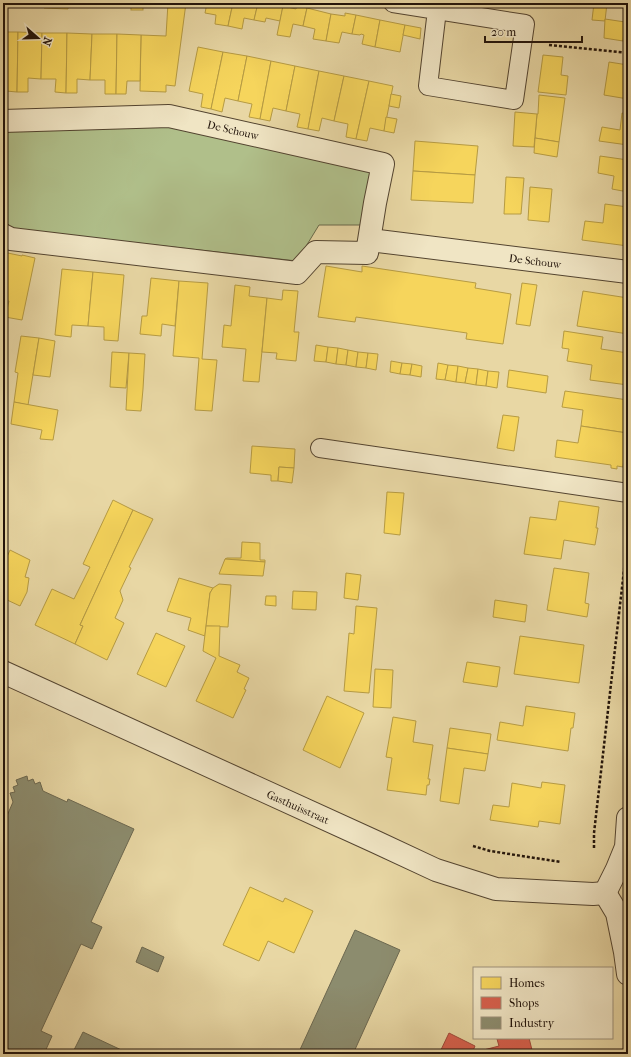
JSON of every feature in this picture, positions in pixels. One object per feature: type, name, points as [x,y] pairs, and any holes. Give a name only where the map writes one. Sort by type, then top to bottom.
[{"type":"street","name":"De Schouw","points":[[3,121],[169,116],[383,164],[367,253],[316,252],[297,273],[11,239],[3,235]]},
{"type":"street","name":"De Schouw","points":[[370,240],[628,272]]},
{"type":"street","name":"Gasthuisstraat","points":[[3,672],[436,870],[496,889],[599,893]]},
{"type":"street","points":[[628,818],[626,847],[617,869],[599,893],[617,913],[628,974]]},
{"type":"lane","points":[[393,3],[437,10],[525,24],[514,100],[428,86],[437,10]]},
{"type":"lane","points":[[320,448],[628,493]]},
{"type":"path","points":[[522,42],[628,53]]},
{"type":"path","points":[[599,893],[594,833],[628,535]]},
{"type":"path","points":[[473,846],[490,851],[564,862]]},
{"type":"green space","points":[[73,126],[173,127],[377,171],[368,225],[319,225],[297,261],[13,229],[3,219],[3,130]]},
{"type":"building: Homes","points":[[44,3],[68,3],[68,9],[44,8]]},
{"type":"building: Homes","points":[[131,3],[143,3],[143,10],[131,10]]},
{"type":"building: Homes","points":[[168,3],[186,3],[175,86],[166,85],[166,92],[140,91],[141,35],[166,36]]},
{"type":"building: Homes","points":[[207,3],[233,3],[228,26],[215,24],[216,15],[205,13]]},
{"type":"building: Homes","points":[[233,3],[258,3],[254,20],[244,18],[242,29],[228,26]]},
{"type":"building: Homes","points":[[258,3],[283,6],[280,21],[266,18],[265,22],[254,20]]},
{"type":"building: Homes","points":[[594,3],[607,3],[605,21],[592,20]]},
{"type":"building: Homes","points":[[283,6],[296,9],[297,6],[307,8],[303,26],[293,24],[290,37],[277,35]]},
{"type":"building: Homes","points":[[307,8],[331,14],[326,41],[313,39],[315,29],[303,26]]},
{"type":"building: Homes","points":[[345,13],[356,15],[352,34],[342,32],[339,43],[326,41],[331,14],[345,16]]},
{"type":"building: Homes","points":[[356,15],[380,20],[375,47],[362,44],[364,35],[352,34]]},
{"type":"building: Homes","points":[[605,19],[625,22],[623,41],[604,38]]},
{"type":"building: Homes","points":[[380,20],[405,25],[400,52],[375,47]]},
{"type":"building: Homes","points":[[405,25],[421,28],[420,39],[403,35]]},
{"type":"building: Homes","points":[[3,32],[18,32],[17,92],[6,91],[6,78],[3,78]]},
{"type":"building: Homes","points":[[18,32],[42,33],[41,79],[28,78],[28,92],[17,92]]},
{"type":"building: Homes","points":[[42,33],[67,33],[66,93],[55,92],[56,79],[41,79]]},
{"type":"building: Homes","points":[[67,33],[92,34],[90,80],[77,79],[77,93],[66,93]]},
{"type":"building: Homes","points":[[92,34],[117,34],[116,94],[105,94],[105,80],[90,80]]},
{"type":"building: Homes","points":[[117,34],[141,35],[140,81],[127,81],[126,94],[116,94]]},
{"type":"building: Homes","points":[[198,47],[223,52],[211,109],[201,107],[203,94],[189,91]]},
{"type":"building: Homes","points":[[223,52],[247,56],[238,101],[225,98],[222,112],[211,109]]},
{"type":"building: Homes","points":[[543,55],[563,57],[561,75],[568,76],[566,95],[538,92]]},
{"type":"building: Homes","points":[[247,56],[271,61],[260,119],[249,117],[252,104],[238,101]]},
{"type":"building: Homes","points":[[271,61],[295,66],[286,111],[273,108],[270,121],[260,119]]},
{"type":"building: Homes","points":[[609,62],[628,65],[628,99],[604,95]]},
{"type":"building: Homes","points":[[295,66],[319,71],[308,129],[297,127],[300,114],[286,111]]},
{"type":"building: Homes","points":[[319,71],[344,76],[334,121],[322,118],[319,131],[308,129]]},
{"type":"building: Homes","points":[[344,76],[369,81],[356,139],[346,137],[348,124],[334,121]]},
{"type":"building: Homes","points":[[369,81],[393,86],[384,131],[370,128],[367,141],[356,139]]},
{"type":"building: Homes","points":[[391,94],[401,96],[399,108],[389,106]]},
{"type":"building: Homes","points":[[539,95],[565,98],[559,142],[535,138]]},
{"type":"building: Homes","points":[[515,112],[537,114],[534,147],[513,146]]},
{"type":"building: Homes","points":[[622,113],[628,114],[628,145],[599,141],[602,127],[620,130]]},
{"type":"building: Homes","points":[[386,117],[397,119],[394,133],[384,131]]},
{"type":"building: Homes","points":[[535,138],[559,142],[557,157],[534,153]]},
{"type":"building: Homes","points":[[415,141],[478,146],[475,175],[413,171]]},
{"type":"building: Homes","points":[[600,156],[628,160],[628,192],[612,189],[614,176],[598,173]]},
{"type":"building: Homes","points":[[413,171],[475,175],[473,203],[411,200]]},
{"type":"building: Homes","points":[[506,177],[524,178],[521,214],[504,214]]},
{"type":"building: Homes","points":[[530,187],[552,189],[549,222],[528,220]]},
{"type":"building: Homes","points":[[605,204],[628,207],[628,246],[582,240],[585,221],[603,223]]},
{"type":"building: Homes","points":[[3,252],[35,258],[22,320],[5,317],[9,301],[3,300]]},
{"type":"building: Homes","points":[[326,266],[362,272],[362,266],[476,283],[475,288],[511,294],[503,344],[466,339],[467,333],[356,317],[355,322],[318,317]]},
{"type":"building: Homes","points":[[62,269],[93,272],[88,326],[72,325],[71,337],[55,335]]},
{"type":"building: Homes","points":[[93,272],[124,275],[118,341],[104,340],[104,327],[88,326]]},
{"type":"building: Homes","points":[[151,278],[179,281],[175,326],[162,324],[161,336],[140,334],[142,316],[147,316]]},
{"type":"building: Homes","points":[[179,281],[208,283],[202,359],[217,360],[212,411],[195,410],[199,358],[173,356]]},
{"type":"building: Homes","points":[[522,283],[537,285],[530,326],[516,324]]},
{"type":"building: Homes","points":[[235,285],[250,287],[249,296],[267,298],[259,382],[243,381],[246,349],[222,347],[224,325],[231,326]]},
{"type":"building: Homes","points":[[283,290],[298,291],[294,332],[299,332],[296,361],[276,359],[277,353],[262,352],[267,298],[282,300]]},
{"type":"building: Homes","points":[[583,291],[628,298],[628,334],[577,326]]},
{"type":"building: Homes","points":[[564,331],[603,337],[601,349],[628,353],[628,385],[590,380],[592,365],[567,361],[569,349],[562,348]]},
{"type":"building: Homes","points":[[21,336],[39,338],[28,405],[14,402],[18,373],[15,372]]},
{"type":"building: Homes","points":[[39,338],[55,341],[50,377],[33,375]]},
{"type":"building: Homes","points":[[316,345],[328,347],[326,362],[314,361]]},
{"type":"building: Homes","points":[[328,347],[338,348],[336,364],[326,362]]},
{"type":"building: Homes","points":[[338,348],[348,350],[346,365],[336,364]]},
{"type":"building: Homes","points":[[348,350],[358,352],[356,367],[346,365]]},
{"type":"building: Homes","points":[[112,352],[129,353],[126,388],[110,387]]},
{"type":"building: Homes","points":[[358,352],[368,353],[366,368],[356,367]]},
{"type":"building: Homes","points":[[129,353],[145,354],[141,411],[126,410]]},
{"type":"building: Homes","points":[[368,353],[378,354],[376,370],[366,368]]},
{"type":"building: Homes","points":[[391,361],[402,363],[400,374],[390,372]]},
{"type":"building: Homes","points":[[402,363],[412,364],[410,375],[400,374]]},
{"type":"building: Homes","points":[[438,363],[448,365],[445,380],[436,379]]},
{"type":"building: Homes","points":[[412,364],[422,366],[421,377],[410,375]]},
{"type":"building: Homes","points":[[448,365],[458,366],[456,382],[445,380]]},
{"type":"building: Homes","points":[[458,366],[468,368],[465,383],[456,382]]},
{"type":"building: Homes","points":[[468,368],[478,369],[476,385],[465,383]]},
{"type":"building: Homes","points":[[478,369],[488,371],[486,386],[476,385]]},
{"type":"building: Homes","points":[[509,370],[548,376],[546,393],[507,387]]},
{"type":"building: Homes","points":[[488,371],[499,372],[497,388],[486,386]]},
{"type":"building: Homes","points":[[565,391],[628,400],[627,433],[581,426],[583,410],[562,407]]},
{"type":"building: Homes","points":[[14,402],[58,410],[53,440],[40,439],[42,430],[11,424]]},
{"type":"building: Homes","points":[[503,415],[519,417],[514,451],[497,448]]},
{"type":"building: Homes","points":[[581,426],[627,433],[623,467],[617,466],[617,469],[611,468],[611,465],[555,457],[557,440],[578,443]]},
{"type":"building: Homes","points":[[252,446],[295,449],[294,468],[279,467],[278,481],[271,481],[271,475],[250,473]]},
{"type":"building: Homes","points":[[279,467],[294,468],[292,483],[278,481]]},
{"type":"building: Homes","points":[[387,492],[404,493],[400,535],[384,533]]},
{"type":"building: Homes","points":[[113,500],[133,510],[80,625],[83,626],[75,644],[35,625],[52,589],[74,599],[90,567],[83,564]]},
{"type":"building: Homes","points":[[559,501],[599,507],[596,528],[598,528],[595,545],[564,540],[561,559],[524,554],[530,517],[556,520]]},
{"type":"building: Homes","points":[[133,510],[153,519],[129,567],[131,568],[120,591],[123,600],[115,618],[124,623],[107,660],[75,644],[83,626],[80,625]]},
{"type":"building: Homes","points":[[242,542],[260,543],[260,560],[265,560],[265,562],[225,559],[241,558]]},
{"type":"building: Homes","points":[[10,550],[30,560],[25,577],[29,578],[27,592],[20,606],[5,599],[3,602],[3,555],[7,557]]},
{"type":"building: Homes","points":[[225,559],[265,562],[263,576],[219,574]]},
{"type":"building: Homes","points":[[554,568],[589,573],[585,603],[589,604],[587,617],[547,610]]},
{"type":"building: Homes","points":[[346,573],[361,575],[358,600],[344,598]]},
{"type":"building: Homes","points":[[179,578],[213,588],[210,593],[205,636],[188,630],[191,618],[167,611]]},
{"type":"building: Homes","points":[[219,584],[231,585],[228,627],[206,626],[210,593],[213,588]]},
{"type":"building: Homes","points":[[293,591],[317,592],[316,610],[292,609]]},
{"type":"building: Homes","points":[[266,596],[276,596],[276,606],[265,605]]},
{"type":"building: Homes","points":[[495,600],[527,605],[525,622],[493,617]]},
{"type":"building: Homes","points":[[356,606],[377,608],[369,693],[344,691],[349,633],[354,634]]},
{"type":"building: Homes","points":[[206,626],[220,626],[219,656],[240,665],[237,672],[249,678],[244,689],[246,690],[233,718],[196,701],[216,658],[203,651]]},
{"type":"building: Homes","points":[[156,633],[185,646],[166,687],[137,674]]},
{"type":"building: Homes","points":[[520,636],[584,645],[579,683],[514,674]]},
{"type":"building: Homes","points":[[467,662],[500,667],[497,687],[463,682]]},
{"type":"building: Homes","points":[[375,669],[393,670],[391,708],[373,707]]},
{"type":"building: Homes","points":[[327,696],[364,713],[340,768],[303,750]]},
{"type":"building: Homes","points":[[526,706],[575,713],[573,728],[571,728],[568,751],[497,740],[500,722],[523,726]]},
{"type":"building: Homes","points":[[393,717],[416,721],[413,742],[433,745],[428,779],[430,779],[429,785],[427,785],[426,795],[387,790],[392,758],[386,757]]},
{"type":"building: Homes","points":[[450,728],[491,734],[488,754],[447,748]]},
{"type":"building: Homes","points":[[447,748],[488,754],[485,771],[464,768],[459,804],[440,801]]},
{"type":"building: Homes","points":[[542,782],[565,785],[560,824],[539,821],[538,827],[490,820],[493,805],[509,807],[512,783],[541,788]]},
{"type":"building: Homes","points":[[250,887],[283,902],[285,898],[313,911],[294,953],[268,941],[259,961],[223,945]]},
{"type":"building: Shops","points":[[449,1033],[475,1046],[472,1053],[499,1046],[497,1039],[529,1039],[533,1054],[439,1054]]},
{"type":"building: Industry","points":[[27,776],[28,781],[33,779],[35,784],[40,782],[43,791],[67,802],[68,799],[134,829],[91,922],[102,927],[92,949],[81,944],[41,1031],[52,1036],[44,1054],[3,1054],[3,942],[8,931],[3,929],[3,825],[13,802],[10,793],[15,792],[13,787],[18,785],[16,780]]},
{"type":"building: Industry","points":[[355,930],[400,950],[353,1054],[298,1054]]},
{"type":"building: Industry","points":[[142,947],[164,957],[158,972],[136,962]]},
{"type":"building: Industry","points":[[83,1032],[130,1054],[72,1054]]}]
